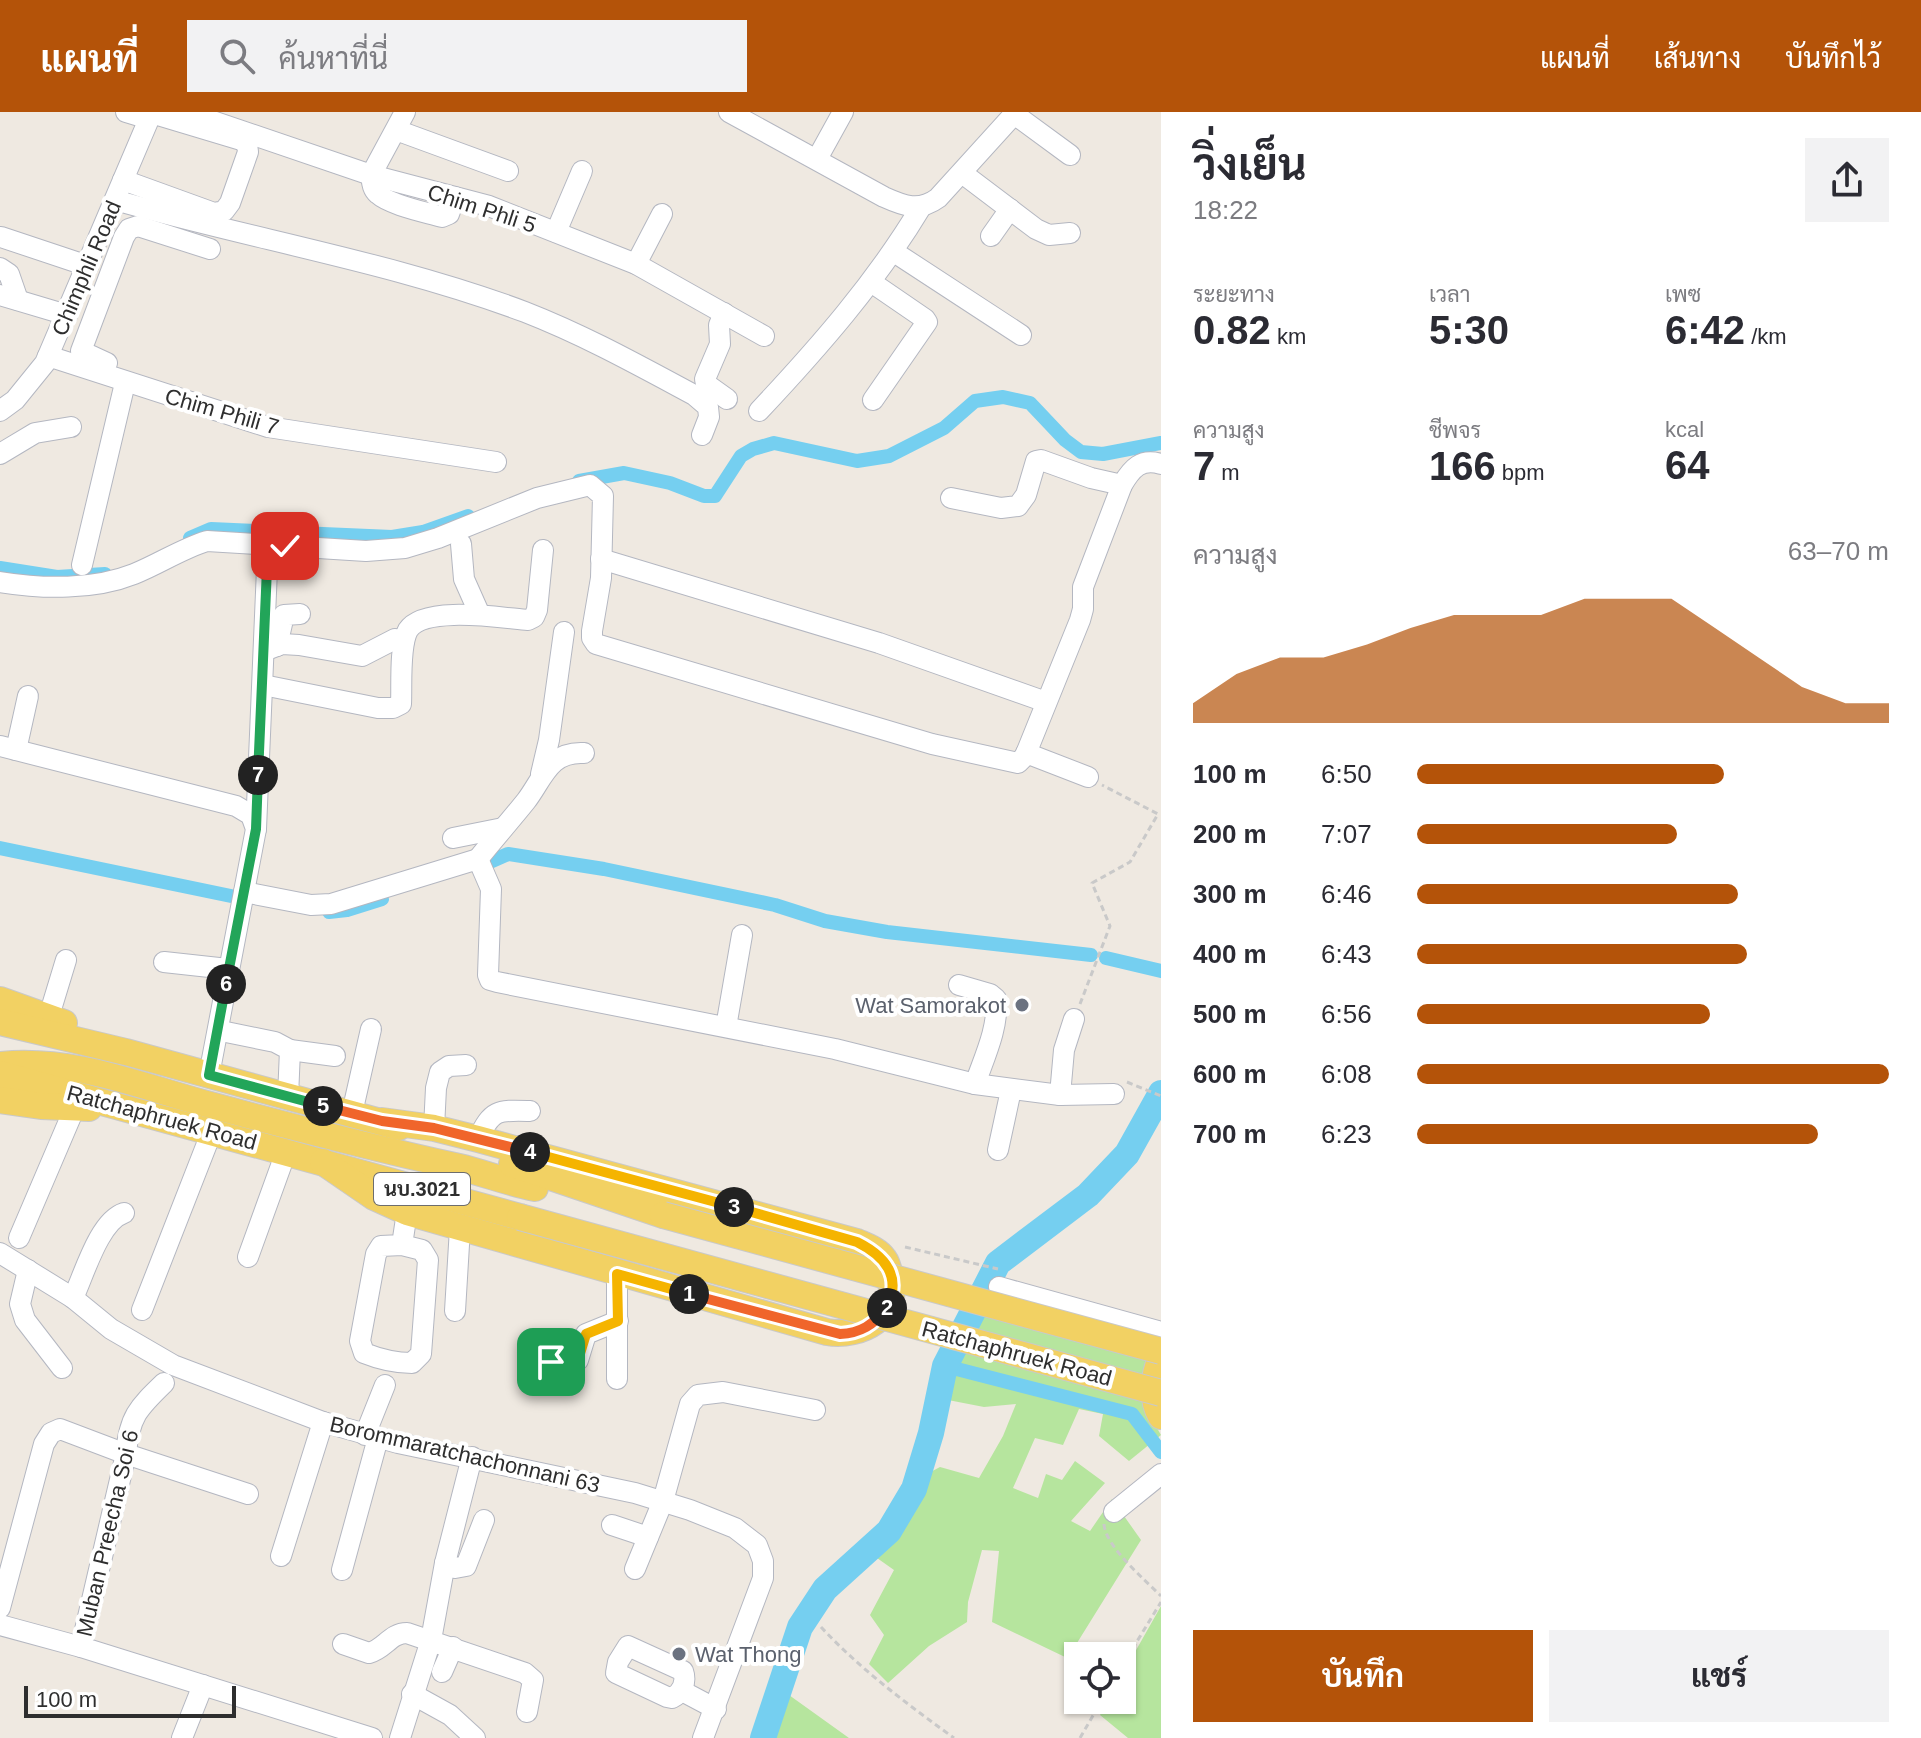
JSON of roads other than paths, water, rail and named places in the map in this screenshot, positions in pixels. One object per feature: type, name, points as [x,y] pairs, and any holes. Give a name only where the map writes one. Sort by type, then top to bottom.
[{"type":"main road","points":[[0,1000],[49,1016],[126,1052]]},
{"type":"main road","name":"Ratchaphruek Road","points":[[0,1022],[126,1052],[382,1121],[652,1212],[1161,1351]]},
{"type":"main road","points":[[0,1065],[64,1065],[368,1148],[461,1168],[525,1186],[652,1212]]},
{"type":"main road","name":"Ratchaphruek Road","points":[[0,1074],[141,1110],[1161,1393]]},
{"type":"main road","points":[[0,1101],[141,1110]]},
{"type":"main road","name":"Ratchaphruek Road","points":[[323,1162],[374,1197],[407,1212],[617,1274],[840,1334],[865,1329],[887,1307],[893,1286],[885,1260],[857,1242],[478,1139],[434,1128],[382,1121]]},
{"type":"main road","points":[[1161,1359],[1154,1383],[1154,1402],[1161,1416]]},
{"type":"street","points":[[123,180],[214,213],[224,211],[230,203],[248,152],[247,144],[241,140],[150,115],[126,112]]},
{"type":"street","name":"Chim Phli 5","points":[[186,112],[371,175],[489,206],[636,264],[764,336]]},
{"type":"street","points":[[729,112],[884,197],[910,207],[921,207],[938,198],[1015,113],[1070,155]]},
{"type":"street","points":[[817,159],[843,112]]},
{"type":"street","name":"Chimphli Road","points":[[0,411],[15,400],[48,356],[150,115]]},
{"type":"street","points":[[371,175],[401,121],[508,171]]},
{"type":"street","points":[[556,232],[582,171]]},
{"type":"street","points":[[962,173],[1043,233],[1070,233]]},
{"type":"street","points":[[759,411],[817,349],[871,282],[894,252],[921,207]]},
{"type":"street","points":[[991,236],[1010,209]]},
{"type":"street","points":[[111,210],[129,229]]},
{"type":"street","points":[[111,210],[271,239],[535,316],[585,336],[694,395],[708,407],[709,417],[702,435]]},
{"type":"street","points":[[636,264],[662,214]]},
{"type":"street","points":[[186,391],[87,356],[81,351],[129,229],[138,226],[210,249]]},
{"type":"street","points":[[1,237],[88,266]]},
{"type":"street","points":[[894,252],[1021,335]]},
{"type":"street","points":[[0,268],[9,274],[9,297],[67,315]]},
{"type":"street","points":[[871,282],[927,322],[873,400]]},
{"type":"street","points":[[724,313],[719,325],[721,340],[705,381],[727,399]]},
{"type":"street","name":"Chim Phili 7","points":[[48,356],[268,427],[496,462]]},
{"type":"street","points":[[82,565],[125,383]]},
{"type":"street","points":[[0,454],[35,433],[71,427]]},
{"type":"street","points":[[951,498],[1001,508],[1018,506],[1026,495],[1036,461],[1041,460],[1091,478],[1122,485]]},
{"type":"street","points":[[0,582],[54,586],[100,584],[134,574],[207,541],[366,551],[405,548],[537,498],[590,485],[603,496],[601,559],[592,631],[596,644],[932,744],[1018,763],[1026,753],[1080,620],[1083,587],[1122,485],[1131,470],[1140,464],[1151,461],[1161,464]]},
{"type":"street","points":[[461,544],[464,579],[480,615]]},
{"type":"street","points":[[268,545],[271,648]]},
{"type":"street","points":[[263,685],[378,708],[393,708],[401,704],[404,641],[409,629],[419,621],[480,615],[528,620],[534,617],[543,550]]},
{"type":"street","points":[[601,559],[879,643],[1046,702]]},
{"type":"street","points":[[209,1075],[256,829],[263,685],[271,648],[284,615],[300,614]]},
{"type":"street","points":[[244,892],[311,905],[331,904],[478,859],[528,798],[541,774],[549,740],[564,632]]},
{"type":"street","points":[[271,648],[299,645],[362,656],[395,639],[404,641]]},
{"type":"street","points":[[28,696],[8,748],[236,806],[251,815],[256,829]]},
{"type":"street","points":[[541,774],[568,753],[584,753]]},
{"type":"street","points":[[1026,753],[1088,777]]},
{"type":"street","points":[[453,838],[503,828]]},
{"type":"street","points":[[478,859],[491,889],[487,962],[490,980],[921,1068],[975,1084],[1060,1095],[1114,1094]]},
{"type":"street","points":[[726,1027],[742,935]]},
{"type":"street","points":[[49,1016],[66,960]]},
{"type":"street","points":[[164,962],[228,969]]},
{"type":"street","points":[[959,985],[990,994],[996,999],[991,1035],[975,1084]]},
{"type":"street","points":[[1060,1095],[1064,1050],[1074,1019]]},
{"type":"street","points":[[352,1113],[371,1029]]},
{"type":"street","points":[[226,1032],[275,1042],[290,1050],[335,1056]]},
{"type":"street","points":[[288,1097],[290,1050]]},
{"type":"street","points":[[434,1128],[440,1072],[449,1066],[466,1065]]},
{"type":"street","points":[[998,1150],[1011,1090]]},
{"type":"street","points":[[19,1238],[75,1107]]},
{"type":"street","points":[[478,1139],[487,1119],[494,1113],[530,1111]]},
{"type":"street","points":[[142,1310],[212,1131]]},
{"type":"street","points":[[248,1257],[286,1152]]},
{"type":"street","points":[[402,1245],[407,1212]]},
{"type":"street","points":[[73,1298],[105,1227],[114,1216],[124,1213]]},
{"type":"street","points":[[455,1311],[460,1228]]},
{"type":"street","points":[[402,1245],[422,1250],[428,1260],[421,1354],[412,1363],[399,1363],[370,1355],[362,1349],[360,1341],[376,1254],[381,1246],[402,1245]]},
{"type":"street","name":"Borommaratchachonnani 63","points":[[0,1253],[73,1298],[111,1329],[173,1365],[323,1422],[372,1436],[663,1501],[735,1528],[748,1536],[757,1545],[763,1561],[763,1578],[703,1738]]},
{"type":"street","points":[[28,1270],[20,1304],[25,1320],[62,1368]]},
{"type":"street","points":[[617,1274],[617,1379]]},
{"type":"street","points":[[1001,1279],[1161,1332]]},
{"type":"street","points":[[551,1362],[570,1363],[578,1360],[586,1334],[618,1321]]},
{"type":"street","name":"Muban Preecha Soi 6","points":[[81,1647],[126,1454],[128,1429],[142,1405],[164,1383]]},
{"type":"street","points":[[342,1570],[385,1385]]},
{"type":"street","points":[[635,1569],[663,1501],[690,1404],[698,1395],[723,1392],[815,1410]]},
{"type":"street","points":[[281,1556],[323,1422]]},
{"type":"street","points":[[0,1608],[44,1444],[51,1433],[60,1429],[248,1494]]},
{"type":"street","points":[[400,1738],[431,1640],[445,1563],[472,1457]]},
{"type":"street","points":[[1114,1512],[1161,1474]]},
{"type":"street","points":[[445,1563],[455,1568],[466,1566],[484,1520]]},
{"type":"street","points":[[612,1525],[648,1537]]},
{"type":"street","points":[[0,1625],[203,1685],[315,1730],[372,1738]]},
{"type":"street","points":[[343,1644],[369,1653],[375,1652],[400,1633],[453,1647],[530,1677],[533,1687],[527,1712]]},
{"type":"street","points":[[442,1672],[453,1647]]},
{"type":"street","points":[[182,1738],[203,1685]]},
{"type":"street","points":[[682,1691],[716,1709]]},
{"type":"street","points":[[412,1694],[450,1715],[475,1738]]},
{"type":"waterway","points":[[579,481],[624,473],[670,483],[704,496],[715,496],[741,456],[753,449],[774,443],[857,461],[889,456],[944,428],[975,401],[1003,397],[1030,403],[1065,440],[1081,452],[1103,454],[1161,443]]},
{"type":"waterway","points":[[190,538],[211,529],[392,537],[423,532],[468,516]]},
{"type":"waterway","points":[[0,568],[57,577],[105,574]]},
{"type":"waterway","points":[[0,848],[231,896]]},
{"type":"waterway","points":[[492,861],[508,854],[604,869],[775,905],[825,921],[887,932],[1091,955]]},
{"type":"waterway","points":[[329,912],[382,899]]},
{"type":"waterway","points":[[1106,958],[1161,971]]},
{"type":"waterway","points":[[763,1738],[800,1627],[825,1589],[889,1531],[914,1489],[931,1433],[945,1366],[998,1263],[1088,1195],[1127,1154],[1161,1093]]},
{"type":"waterway","points":[[945,1366],[1132,1414],[1161,1452]]},
{"type":"place","name":"Wat Samorakot","points":[[1022,1005]]},
{"type":"place","name":"Wat Thong","points":[[679,1654]]}]
